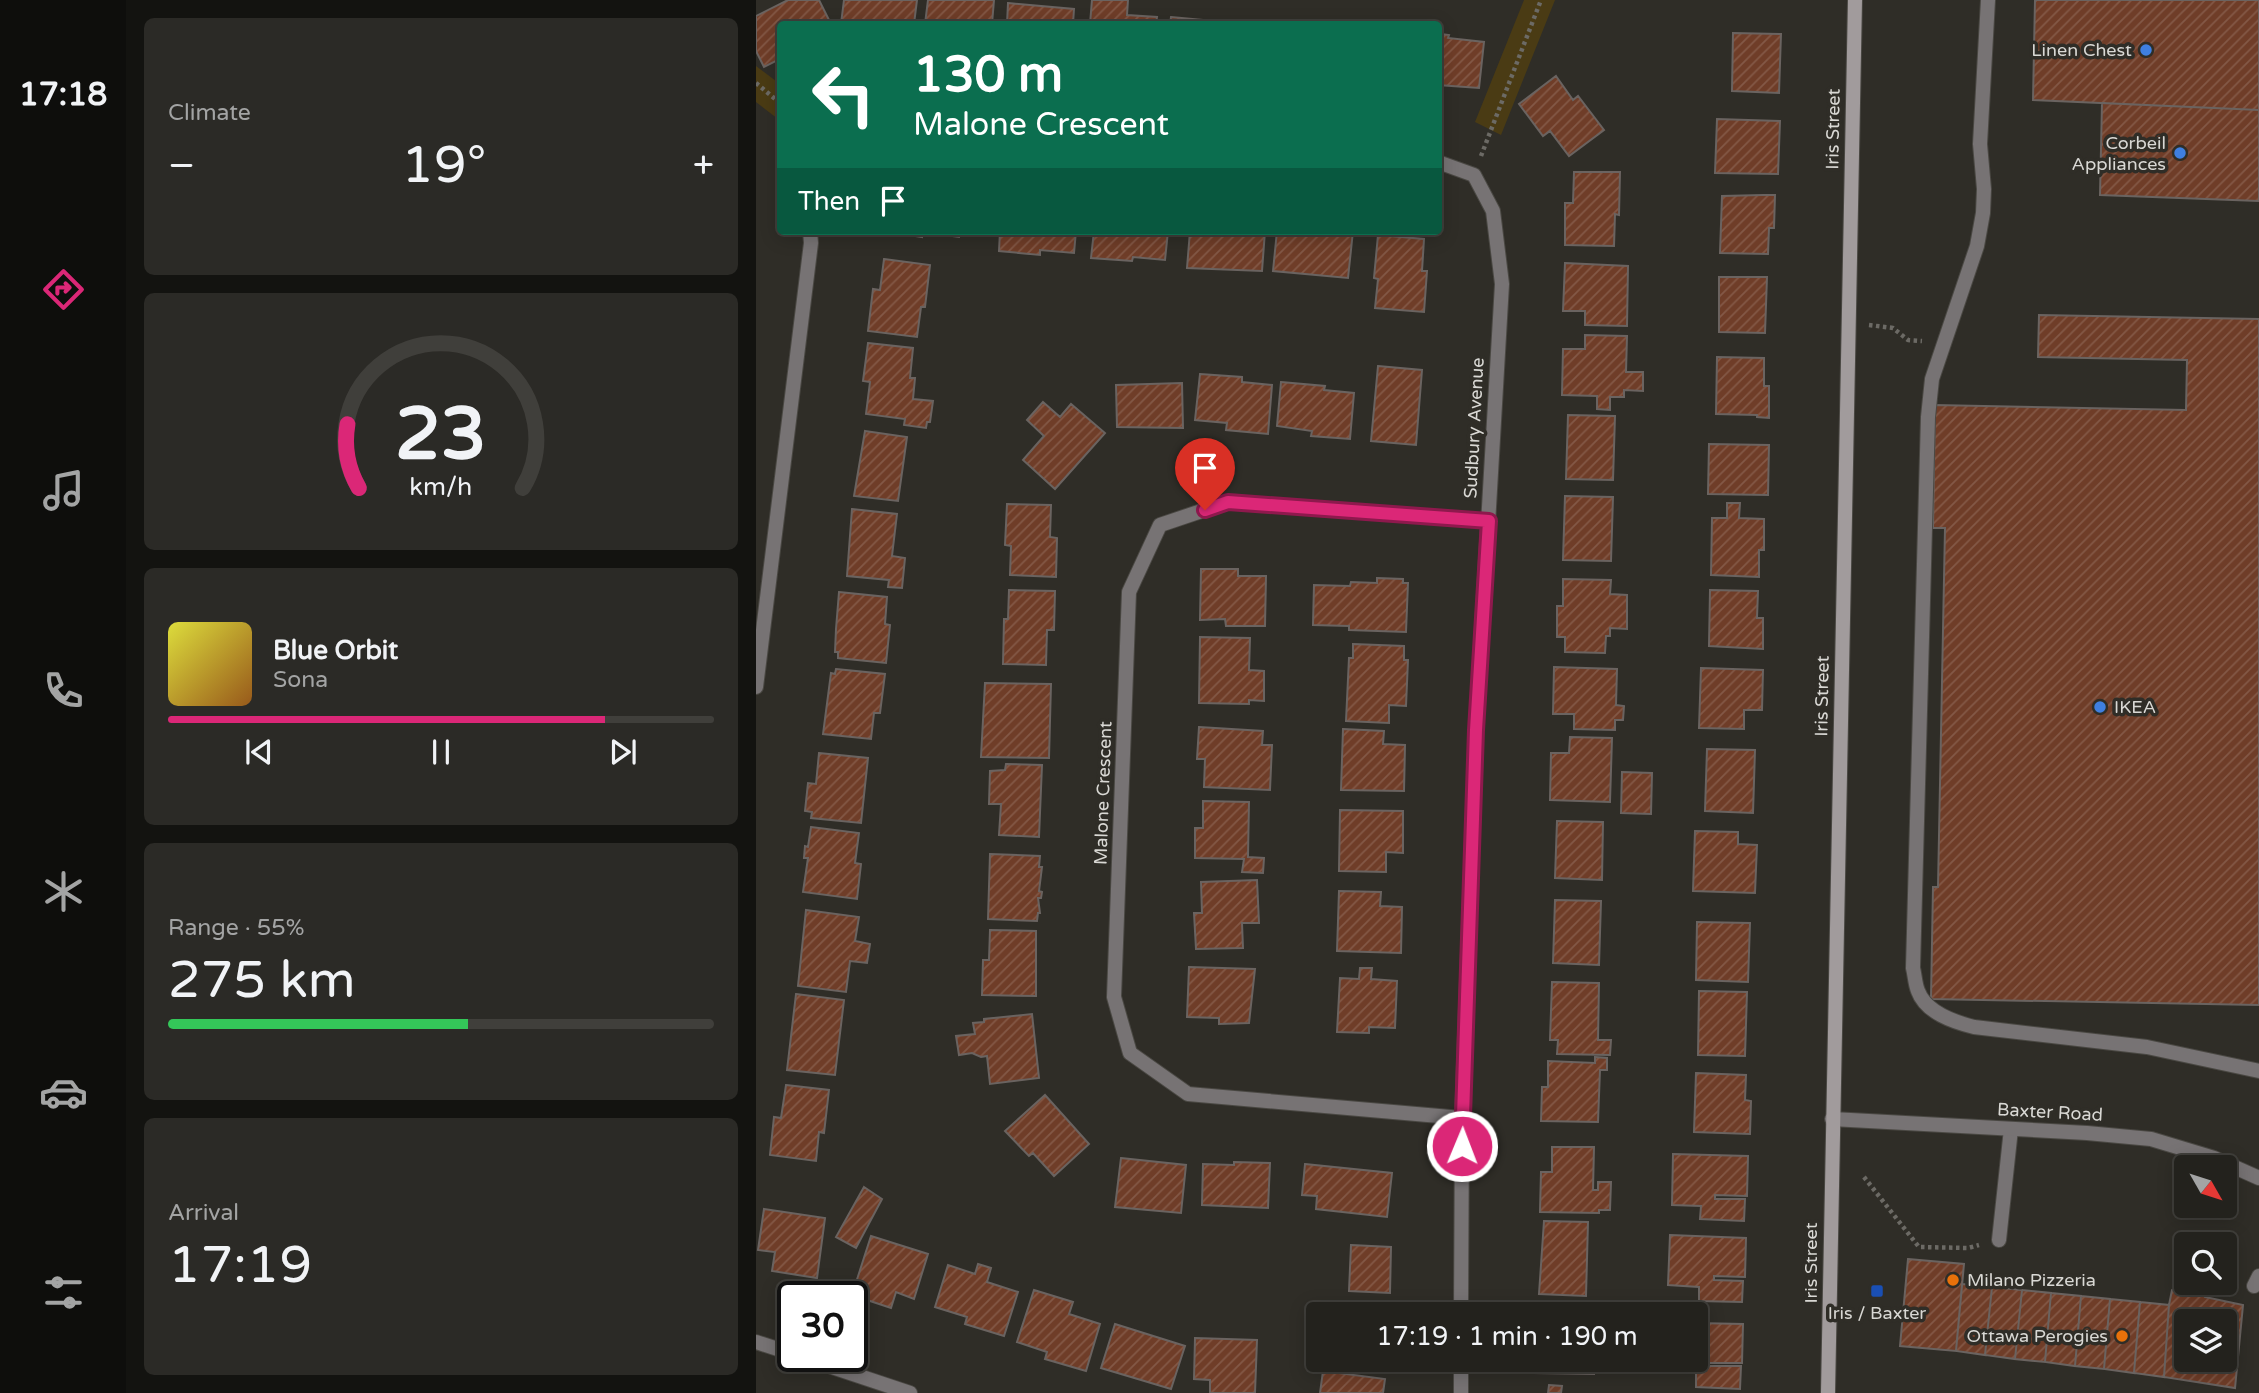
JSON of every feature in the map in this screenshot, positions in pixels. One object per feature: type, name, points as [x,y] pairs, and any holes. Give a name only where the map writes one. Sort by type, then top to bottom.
[{"type":"street","name":"Iris Street","points":[[1828,1393],[1855,0]]},
{"type":"street","points":[[1988,0],[1980,144],[1983,213],[1977,246],[1932,379],[1928,417],[1913,968],[1918,993],[1941,1015],[1955,1023],[2147,1047],[2259,1071]]},
{"type":"street","points":[[1442,163],[1474,175]]},
{"type":"street","name":"Sudbury Avenue","points":[[1461,1302],[1462,1118],[1476,730],[1502,284],[1493,211],[1474,175]]},
{"type":"street","points":[[756,687],[810,235]]},
{"type":"street","name":"Malone Crescent","points":[[1462,1118],[1188,1094],[1130,1053],[1114,997],[1129,592],[1160,525],[1228,502],[1489,521]]},
{"type":"street","name":"Baxter Road","points":[[1832,1119],[2151,1139],[2214,1158],[2259,1178]]},
{"type":"street","points":[[1999,1240],[2011,1129]]},
{"type":"street","points":[[756,1342],[777,1349]]},
{"type":"street","points":[[847,1372],[910,1393]]},
{"type":"street","points":[[1461,1372],[1461,1393]]},
{"type":"path","points":[[1474,175],[1541,0]]},
{"type":"path","points":[[756,83],[777,100]]},
{"type":"path","points":[[1849,322],[1893,328],[1909,340]]},
{"type":"path","points":[[1864,1177],[1919,1247],[1968,1248],[1999,1240]]},
{"type":"shaded area","points":[[1524,0],[1555,0],[1501,135],[1475,122]]},
{"type":"shaded area","points":[[756,66],[777,82],[777,118],[756,102]]},
{"type":"building","points":[[788,0],[819,0],[830,21],[777,21],[777,60],[764,67],[756,51],[756,16]]},
{"type":"building","points":[[844,0],[917,0],[914,21],[841,21]]},
{"type":"building","points":[[928,0],[994,0],[992,21],[925,21]]},
{"type":"building","points":[[1092,0],[1128,0],[1127,15],[1157,17],[1156,21],[1090,21]]},
{"type":"building","name":"Linen Chest","points":[[2035,0],[2259,0],[2259,110],[2033,100]]},
{"type":"building","points":[[1008,3],[1074,9],[1073,21],[1007,21]]},
{"type":"building","points":[[1171,17],[1214,21],[1170,21]]},
{"type":"building","points":[[1733,33],[1781,34],[1779,93],[1732,91]]},
{"type":"building","points":[[1442,34],[1449,35],[1448,38],[1484,42],[1479,88],[1442,85]]},
{"type":"building","points":[[1556,76],[1573,100],[1578,96],[1604,130],[1569,156],[1550,131],[1543,136],[1519,104]]},
{"type":"building","name":"Corbeil Appliances","points":[[2102,103],[2259,110],[2259,201],[2100,195]]},
{"type":"building","points":[[1717,119],[1780,121],[1778,174],[1715,173]]},
{"type":"building","points":[[1574,172],[1620,172],[1619,215],[1615,214],[1614,246],[1565,245],[1565,203],[1573,203]]},
{"type":"building","points":[[1775,195],[1774,228],[1769,228],[1768,254],[1720,253],[1722,196]]},
{"type":"building","points":[[1000,235],[1076,235],[1074,253],[1040,250],[1040,255],[999,251]]},
{"type":"building","points":[[1094,235],[1168,235],[1165,260],[1133,257],[1132,261],[1091,258]]},
{"type":"building","points":[[1190,235],[1265,235],[1262,271],[1187,268]]},
{"type":"building","points":[[1277,235],[1353,235],[1348,278],[1273,271]]},
{"type":"building","points":[[1378,235],[1424,239],[1422,271],[1427,271],[1424,312],[1375,308],[1378,279],[1374,278]]},
{"type":"building","points":[[884,259],[930,265],[925,307],[921,307],[917,337],[868,331],[873,289],[880,290]]},
{"type":"building","points":[[1565,263],[1628,266],[1627,326],[1585,325],[1585,311],[1563,311]]},
{"type":"building","points":[[1719,277],[1767,277],[1765,333],[1719,332]]},
{"type":"building","name":"IKEA","points":[[2039,315],[2259,319],[2259,1005],[1931,999],[1933,887],[1938,887],[1945,528],[1933,528],[1935,405],[2186,410],[2187,360],[2038,357]]},
{"type":"building","points":[[1585,335],[1627,336],[1626,372],[1643,372],[1643,391],[1624,390],[1624,397],[1610,397],[1610,410],[1597,409],[1597,396],[1562,395],[1563,349],[1585,349]]},
{"type":"building","points":[[868,343],[913,348],[910,378],[915,378],[913,399],[933,401],[930,422],[927,422],[926,428],[904,425],[905,419],[866,414],[870,382],[863,381]]},
{"type":"building","points":[[1717,357],[1764,358],[1764,386],[1769,386],[1769,418],[1716,414]]},
{"type":"building","points":[[1378,366],[1422,370],[1416,445],[1371,441]]},
{"type":"building","points":[[1200,374],[1242,377],[1242,382],[1272,385],[1268,434],[1226,430],[1227,423],[1195,420]]},
{"type":"building","points":[[1281,382],[1325,386],[1324,390],[1354,393],[1350,439],[1311,436],[1312,431],[1277,426]]},
{"type":"building","points":[[1182,383],[1183,428],[1117,427],[1116,385]]},
{"type":"building","points":[[1043,402],[1060,417],[1071,404],[1105,433],[1055,489],[1023,460],[1044,436],[1027,420]]},
{"type":"building","points":[[1568,415],[1615,416],[1613,480],[1566,479]]},
{"type":"building","points":[[865,431],[907,437],[898,501],[854,496]]},
{"type":"building","points":[[1709,444],[1769,445],[1768,495],[1708,494]]},
{"type":"building","points":[[1565,496],[1613,497],[1611,561],[1563,560]]},
{"type":"building","points":[[1727,503],[1740,503],[1739,518],[1764,519],[1764,550],[1759,550],[1759,577],[1711,575],[1712,518],[1727,518]]},
{"type":"building","points":[[1007,504],[1051,505],[1050,537],[1057,538],[1056,577],[1010,575],[1011,546],[1005,545]]},
{"type":"building","points":[[852,509],[897,514],[892,556],[905,558],[902,588],[888,587],[889,580],[847,576]]},
{"type":"building","points":[[1201,569],[1238,569],[1238,576],[1266,576],[1265,626],[1226,626],[1225,619],[1200,620]]},
{"type":"building","points":[[1377,578],[1403,579],[1403,583],[1408,583],[1406,632],[1349,630],[1349,626],[1313,625],[1314,585],[1350,586],[1351,582],[1377,583]]},
{"type":"building","points":[[1563,579],[1611,580],[1610,594],[1627,595],[1627,629],[1610,628],[1610,636],[1606,636],[1605,653],[1565,652],[1565,637],[1557,637],[1557,606],[1563,606]]},
{"type":"building","points":[[1009,590],[1055,591],[1054,630],[1047,630],[1046,665],[1003,664],[1004,619],[1008,619]]},
{"type":"building","points":[[1710,590],[1758,591],[1757,618],[1763,618],[1763,649],[1709,646]]},
{"type":"building","points":[[839,592],[887,597],[885,624],[890,625],[886,663],[838,658],[838,652],[835,652]]},
{"type":"building","points":[[1200,637],[1250,638],[1249,670],[1264,671],[1264,701],[1249,700],[1249,704],[1199,703]]},
{"type":"building","points":[[1353,644],[1404,646],[1404,660],[1408,660],[1406,706],[1389,705],[1389,723],[1346,721],[1349,658],[1353,658]]},
{"type":"building","points":[[1554,667],[1617,669],[1616,705],[1624,706],[1623,720],[1615,720],[1615,730],[1574,729],[1574,714],[1553,714]]},
{"type":"building","points":[[1701,668],[1763,670],[1762,710],[1744,710],[1744,729],[1699,728]]},
{"type":"building","points":[[836,669],[885,674],[880,713],[874,713],[871,739],[823,734],[831,673],[835,674]]},
{"type":"building","points":[[985,683],[1051,684],[1049,758],[981,757]]},
{"type":"building","points":[[1199,727],[1263,731],[1262,745],[1272,745],[1270,790],[1204,787],[1205,759],[1197,759]]},
{"type":"building","points":[[1343,729],[1384,731],[1383,744],[1405,745],[1404,791],[1341,790]]},
{"type":"building","points":[[1570,737],[1612,738],[1610,802],[1550,800],[1551,753],[1569,753]]},
{"type":"building","points":[[1707,749],[1755,750],[1753,813],[1705,811]]},
{"type":"building","points":[[819,753],[868,758],[861,823],[811,818],[812,812],[805,811],[808,783],[816,784]]},
{"type":"building","points":[[1006,764],[1042,765],[1039,837],[999,835],[1001,804],[989,804],[990,771],[1005,770]]},
{"type":"building","points":[[1622,772],[1652,773],[1651,814],[1621,813]]},
{"type":"building","points":[[1203,801],[1249,802],[1248,857],[1264,858],[1263,873],[1242,872],[1244,859],[1195,858],[1195,828],[1203,828]]},
{"type":"building","points":[[1340,810],[1403,811],[1403,853],[1386,852],[1386,872],[1339,871]]},
{"type":"building","points":[[1557,821],[1603,822],[1602,880],[1555,878]]},
{"type":"building","points":[[811,827],[859,833],[855,863],[861,864],[857,899],[803,892],[808,858],[804,858],[805,846],[808,847]]},
{"type":"building","points":[[1695,831],[1738,832],[1738,844],[1757,845],[1755,893],[1693,891]]},
{"type":"building","points":[[990,854],[1040,856],[1039,867],[1042,867],[1039,891],[1042,892],[1041,898],[1038,898],[1040,913],[1037,921],[988,919]]},
{"type":"building","points":[[1257,880],[1259,923],[1242,923],[1243,948],[1196,949],[1194,913],[1202,913],[1201,882]]},
{"type":"building","points":[[1339,891],[1381,892],[1380,906],[1402,907],[1401,953],[1337,951]]},
{"type":"building","points":[[1555,900],[1601,901],[1599,965],[1553,963]]},
{"type":"building","points":[[806,910],[859,917],[855,941],[870,944],[867,963],[850,961],[846,992],[798,986]]},
{"type":"building","points":[[1697,922],[1750,923],[1748,982],[1696,980]]},
{"type":"building","points":[[990,930],[1036,931],[1036,996],[982,995],[983,960],[989,960]]},
{"type":"building","points":[[1189,967],[1255,969],[1249,1023],[1219,1024],[1219,1018],[1187,1017]]},
{"type":"building","points":[[1360,968],[1372,968],[1371,979],[1397,981],[1395,1028],[1369,1027],[1369,1033],[1337,1032],[1340,978],[1359,979]]},
{"type":"building","points":[[1552,982],[1599,983],[1598,1040],[1611,1040],[1610,1055],[1557,1054],[1558,1040],[1550,1040]]},
{"type":"building","points":[[1699,991],[1747,992],[1745,1056],[1698,1055]]},
{"type":"building","points":[[796,994],[844,1000],[835,1075],[787,1070]]},
{"type":"building","points":[[1032,1014],[1039,1078],[990,1084],[987,1056],[981,1057],[972,1053],[959,1055],[956,1036],[975,1034],[973,1023],[984,1022],[984,1019]]},
{"type":"building","points":[[1595,1057],[1607,1058],[1607,1070],[1600,1070],[1598,1122],[1541,1121],[1542,1087],[1548,1087],[1548,1061],[1595,1063]]},
{"type":"building","points":[[1696,1073],[1746,1075],[1745,1100],[1751,1101],[1750,1134],[1694,1132]]},
{"type":"building","points":[[786,1085],[829,1090],[824,1133],[819,1132],[816,1161],[770,1155],[774,1117],[781,1118]]},
{"type":"building","points":[[1045,1095],[1089,1144],[1054,1176],[1033,1153],[1029,1156],[1005,1131]]},
{"type":"building","points":[[1552,1147],[1594,1147],[1593,1190],[1598,1190],[1598,1182],[1611,1182],[1610,1210],[1599,1210],[1599,1213],[1540,1212],[1541,1172],[1552,1172]]},
{"type":"building","points":[[1673,1154],[1748,1156],[1747,1196],[1715,1195],[1715,1199],[1745,1199],[1744,1221],[1700,1219],[1701,1206],[1672,1205]]},
{"type":"building","points":[[1121,1158],[1186,1165],[1181,1213],[1115,1207]]},
{"type":"building","points":[[1234,1162],[1270,1163],[1268,1208],[1202,1205],[1203,1164],[1234,1165]]},
{"type":"building","points":[[1305,1164],[1392,1173],[1387,1217],[1316,1209],[1317,1196],[1302,1195]]},
{"type":"building","points":[[864,1187],[882,1199],[856,1248],[836,1237]]},
{"type":"building","points":[[764,1209],[825,1218],[817,1278],[772,1271],[775,1252],[758,1250]]},
{"type":"building","points":[[1544,1221],[1588,1222],[1586,1296],[1539,1294]]},
{"type":"building","points":[[1670,1235],[1746,1238],[1745,1277],[1714,1276],[1714,1280],[1743,1281],[1742,1302],[1699,1301],[1699,1287],[1668,1285]]},
{"type":"building","points":[[871,1236],[928,1254],[914,1299],[896,1292],[891,1308],[868,1300],[868,1281],[857,1281]]},
{"type":"building","points":[[1351,1245],[1391,1247],[1390,1293],[1349,1291]]},
{"type":"building","points":[[1908,1259],[1964,1264],[1956,1351],[1900,1346]]},
{"type":"building","points":[[978,1264],[991,1268],[987,1282],[1018,1292],[1004,1336],[965,1324],[967,1317],[935,1307],[948,1265],[975,1274]]},
{"type":"building","points":[[1962,1284],[1992,1287],[1985,1355],[1956,1351]]},
{"type":"building","points":[[1992,1287],[2022,1290],[2015,1359],[1985,1355]]},
{"type":"building","points":[[2174,1289],[2174,1295],[2205,1295],[2243,1305],[2237,1367],[2237,1309],[2174,1309],[2174,1372],[2237,1372],[2235,1388],[2164,1377],[2169,1305]]},
{"type":"building","points":[[1034,1290],[1073,1302],[1069,1314],[1100,1324],[1086,1371],[1045,1359],[1047,1352],[1017,1342]]},
{"type":"building","points":[[2022,1290],[2051,1293],[2045,1362],[2015,1359]]},
{"type":"building","points":[[2051,1293],[2081,1296],[2075,1366],[2045,1362]]},
{"type":"building","points":[[2081,1296],[2110,1299],[2104,1369],[2075,1366]]},
{"type":"building","name":"Ottawa Perogies","points":[[2110,1299],[2140,1302],[2134,1373],[2104,1369]]},
{"type":"building","points":[[2140,1302],[2169,1305],[2164,1377],[2134,1373]]},
{"type":"building","points":[[1708,1323],[1743,1324],[1742,1363],[1709,1363],[1709,1366],[1741,1366],[1740,1389],[1696,1387],[1696,1373],[1668,1372],[1708,1372]]},
{"type":"building","points":[[1115,1324],[1185,1346],[1171,1389],[1101,1368]]},
{"type":"building","points":[[1195,1338],[1257,1340],[1255,1393],[1210,1393],[1210,1380],[1194,1379]]},
{"type":"building","points":[[1323,1372],[1385,1379],[1383,1393],[1320,1393]]},
{"type":"building","points":[[1594,1372],[1594,1374],[1534,1373]]},
{"type":"building","points":[[1549,1385],[1562,1386],[1561,1393],[1548,1393]]},
{"type":"place","name":"Linen Chest","points":[[2146,50]]},
{"type":"place","name":"Corbeil Appliances","points":[[2180,153]]},
{"type":"place","name":"IKEA","points":[[2100,707]]},
{"type":"place","name":"Milano Pizzeria","points":[[1953,1280]]},
{"type":"place","name":"Iris / Baxter","points":[[1877,1291]]},
{"type":"place","name":"Ottawa Perogies","points":[[2122,1336]]},
{"type":"route","points":[[1205,510],[1228,502],[1489,521],[1476,730],[1462,1146]]}]
